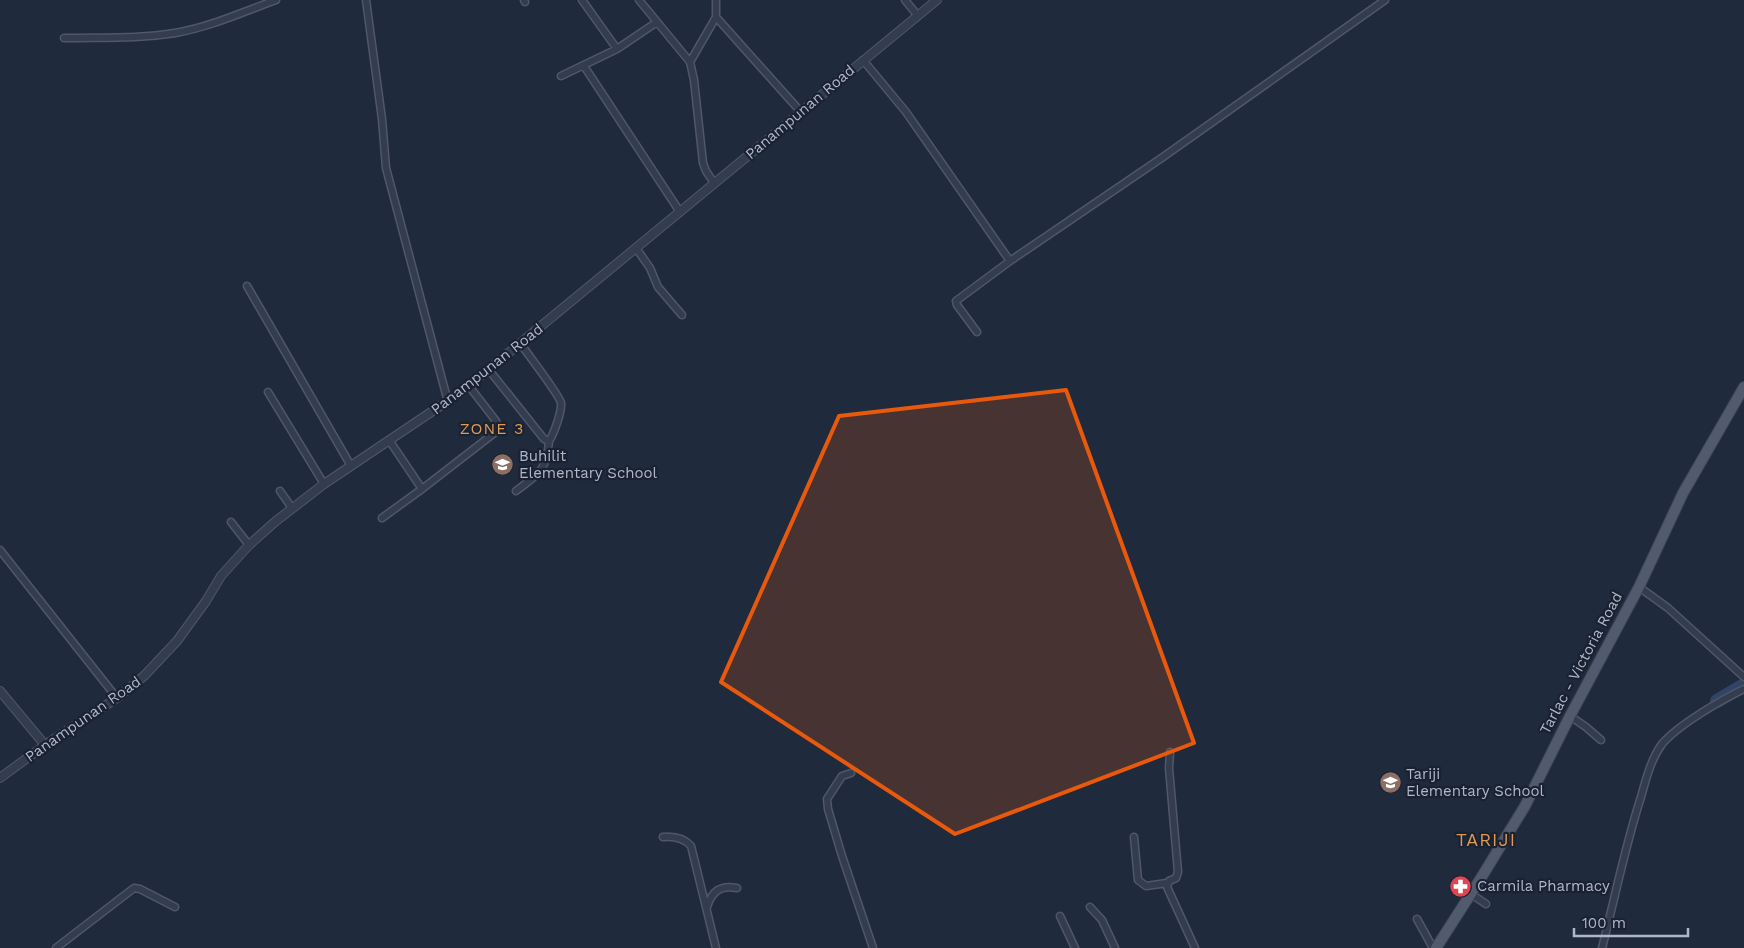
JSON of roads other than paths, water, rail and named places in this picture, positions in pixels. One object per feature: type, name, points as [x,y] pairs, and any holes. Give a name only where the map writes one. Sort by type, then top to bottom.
[{"type":"main road","name":"Tarlac - Victoria Road","points":[[1435,948],[1525,806],[1639,586],[1683,493],[1744,388]]},
{"type":"street","points":[[64,38],[153,36],[176,33],[209,25],[276,0]]},
{"type":"street","points":[[366,0],[382,119],[386,168],[448,402]]},
{"type":"street","points":[[582,0],[616,49]]},
{"type":"street","points":[[639,0],[690,62],[694,80],[703,163],[714,183]]},
{"type":"street","points":[[690,62],[716,17],[716,0]]},
{"type":"street","points":[[905,0],[918,16]]},
{"type":"street","name":"Panampunan Road","points":[[0,778],[45,745],[117,698],[144,676],[177,642],[221,576],[249,545],[292,508],[324,484],[469,386],[937,0]]},
{"type":"street","points":[[977,332],[957,306],[956,301],[1010,261],[1171,151],[1385,0]]},
{"type":"street","points":[[716,17],[801,112]]},
{"type":"street","points":[[561,76],[616,49],[657,22]]},
{"type":"street","points":[[863,60],[906,112],[1010,261]]},
{"type":"street","points":[[584,66],[680,212]]},
{"type":"street","points":[[636,248],[650,268],[658,288],[682,315]]},
{"type":"street","points":[[247,286],[351,466]]},
{"type":"street","points":[[516,490],[540,473],[561,404],[521,344]]},
{"type":"street","points":[[489,370],[544,439],[549,441]]},
{"type":"street","points":[[382,518],[497,431],[496,421],[469,386]]},
{"type":"street","points":[[268,392],[324,484]]},
{"type":"street","points":[[389,440],[422,489]]},
{"type":"street","points":[[280,491],[292,508]]},
{"type":"street","points":[[231,522],[249,545]]},
{"type":"street","points":[[0,550],[117,698]]},
{"type":"street","points":[[1639,586],[1668,608],[1744,676]]},
{"type":"street","points":[[1602,948],[1634,817],[1650,766],[1658,751],[1664,742],[1691,721],[1744,689]]},
{"type":"street","points":[[0,692],[45,745]]},
{"type":"street","points":[[1570,716],[1601,740]]},
{"type":"street","points":[[1134,837],[1138,880],[1146,886],[1167,883],[1176,878],[1178,872],[1169,768],[1170,752]]},
{"type":"street","points":[[851,773],[842,776],[827,799],[828,809],[873,948]]},
{"type":"street","points":[[662,837],[686,840],[691,846],[716,948]]},
{"type":"street","points":[[1167,883],[1168,891],[1195,948]]},
{"type":"street","points":[[706,908],[710,897],[716,890],[722,887],[737,888]]},
{"type":"street","points":[[56,948],[134,888],[140,889],[175,907]]},
{"type":"street","points":[[1471,894],[1486,904]]},
{"type":"street","points":[[1090,907],[1102,920],[1115,948]]},
{"type":"street","points":[[1060,916],[1075,948]]},
{"type":"street","points":[[1417,919],[1435,948]]},
{"type":"waterway","points":[[1717,701],[1744,685]]},
{"type":"place","name":"Buhilit Elementary School","points":[[503,465]]},
{"type":"place","name":"Tariji Elementary School","points":[[1390,783]]},
{"type":"place","name":"Carmila Pharmacy","points":[[1461,886]]},
{"type":"district","name":"ZONE 3","points":[[492,428]]},
{"type":"district","name":"TARIJI","points":[[1486,839]]}]
